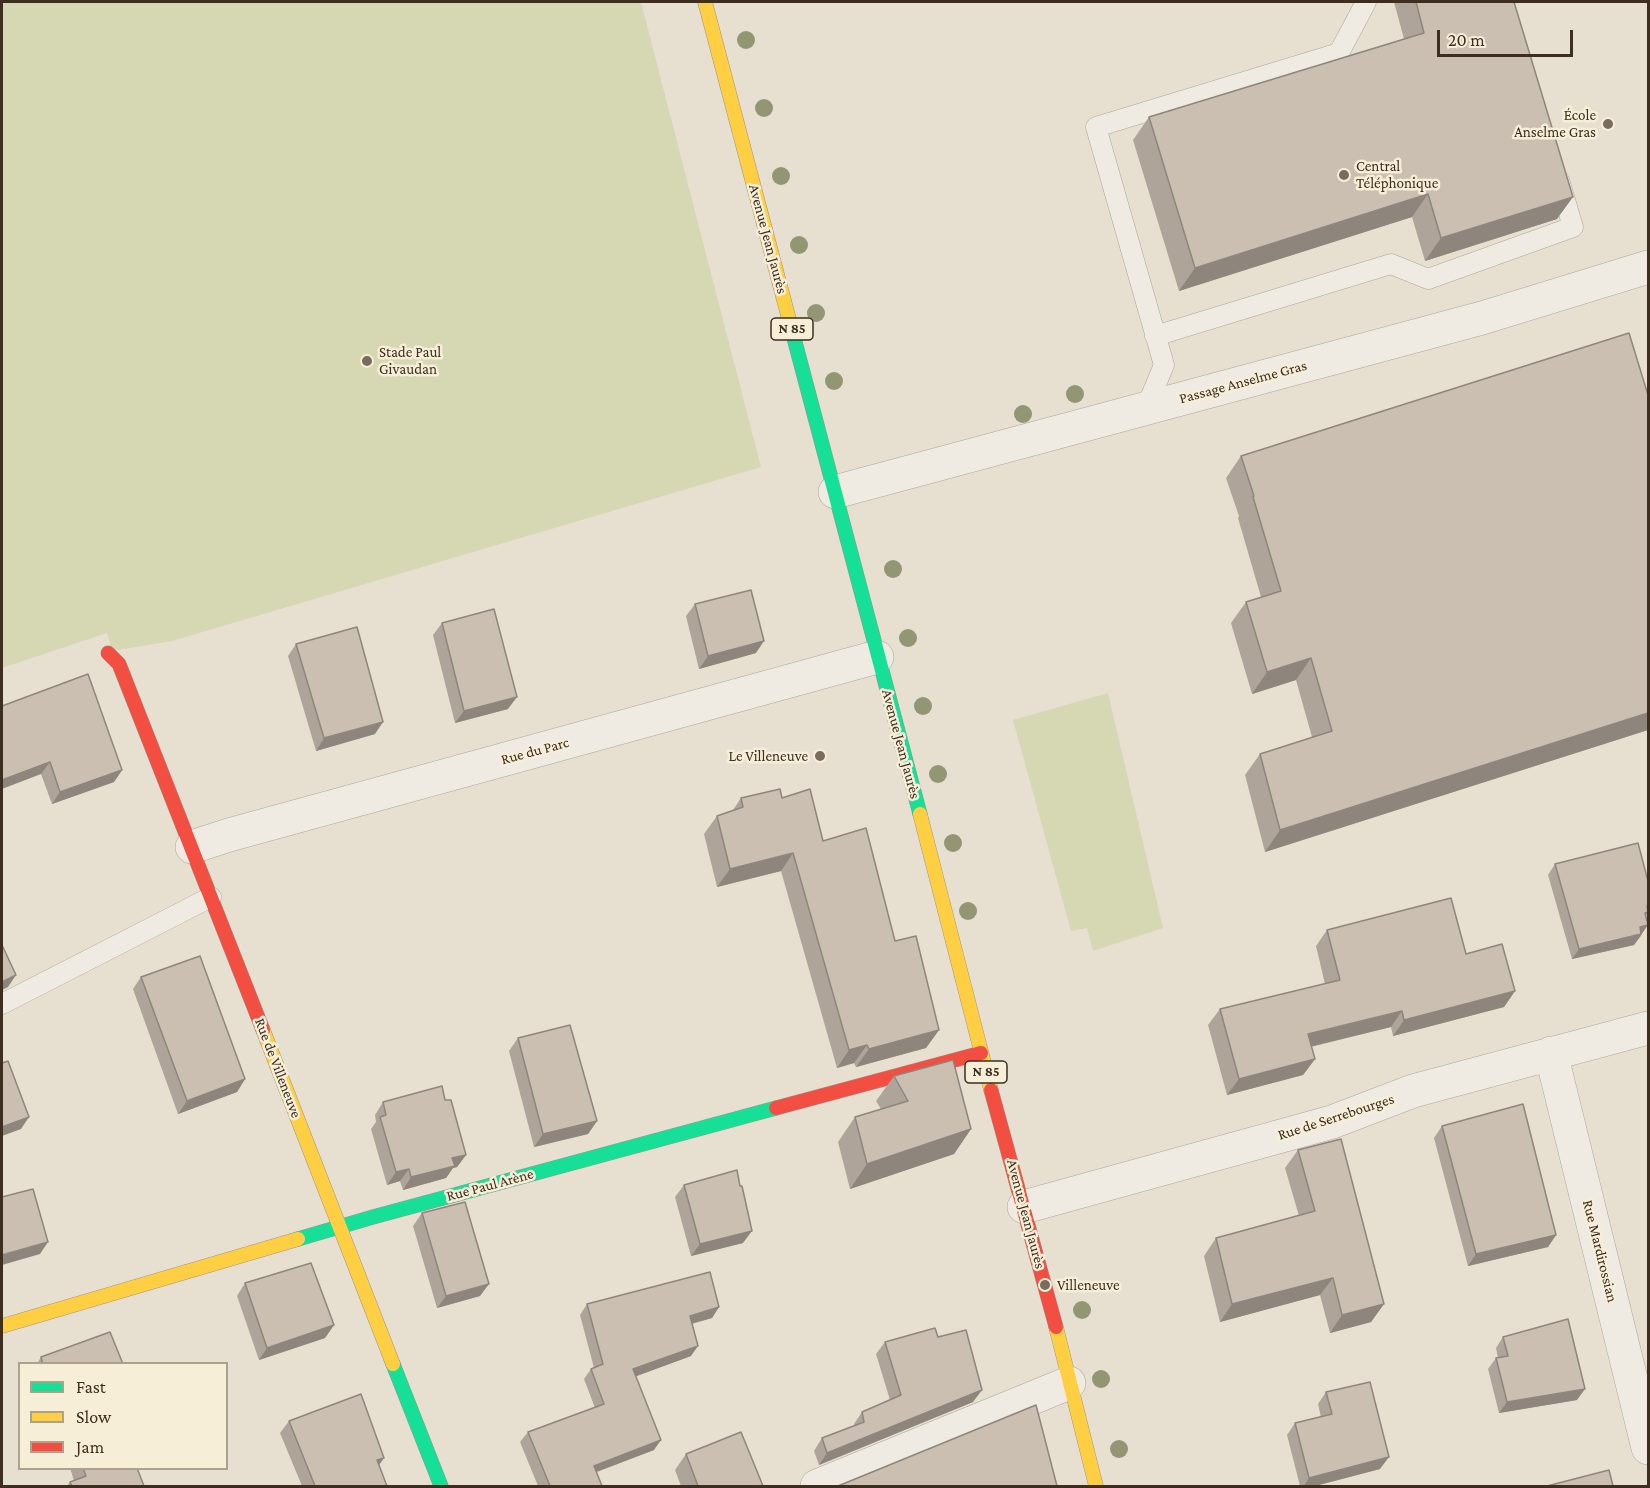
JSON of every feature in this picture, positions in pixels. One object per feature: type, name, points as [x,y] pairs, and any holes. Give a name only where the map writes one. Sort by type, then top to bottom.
[{"type":"street","name":"Avenue Jean Jaurès","points":[[705,2],[1096,1486]]},
{"type":"street","name":"Passage Anselme Gras","points":[[835,492],[1482,318],[1648,267]]},
{"type":"street","name":"Rue de Villeneuve","points":[[108,653],[119,664],[441,1486]]},
{"type":"street","name":"Rue du Parc","points":[[192,847],[878,657]]},
{"type":"street","name":"Rue de Serrebourges","points":[[1024,1207],[1332,1122],[1413,1091],[1648,1029]]},
{"type":"street","name":"Rue Paul Arène","points":[[2,1326],[340,1226],[981,1053]]},
{"type":"street","name":"Rue Mardirossian","points":[[1551,1053],[1648,1448]]},
{"type":"street","points":[[817,1486],[1037,1394],[1069,1383]]},
{"type":"lane","points":[[1146,408],[1164,365],[1096,127],[1339,53],[1365,2]]},
{"type":"lane","points":[[1155,336],[1391,264],[1428,279],[1573,227],[1553,159]]},
{"type":"lane","points":[[2,1004],[211,897]]},
{"type":"green space","name":"Stade Paul Givaudan","points":[[2,2],[641,2],[761,467],[172,641],[112,651],[107,633],[2,668]]},
{"type":"green space","points":[[1108,693],[1163,928],[1093,951],[1087,928],[1071,931],[1013,720]]},
{"type":"building","name":"Central Téléphonique","points":[[1416,2],[1514,2],[1573,197],[1441,238],[1428,194],[1195,268],[1149,117],[1424,33]]},
{"type":"building","points":[[1629,333],[1648,395],[1648,713],[1280,830],[1260,754],[1332,731],[1311,658],[1267,672],[1246,602],[1281,591],[1241,456]]},
{"type":"building","points":[[751,590],[764,641],[708,656],[695,604]]},
{"type":"building","points":[[494,609],[517,697],[464,711],[442,623]]},
{"type":"building","points":[[357,627],[383,722],[324,738],[296,644]]},
{"type":"building","points":[[88,674],[122,770],[60,792],[50,762],[2,780],[2,706]]},
{"type":"building","points":[[780,789],[782,798],[810,789],[823,841],[866,828],[895,941],[916,936],[939,1030],[869,1049],[867,1045],[849,1050],[793,853],[730,869],[717,816],[743,807],[741,798]]},
{"type":"building","points":[[1638,843],[1648,881],[1648,912],[1645,913],[1648,925],[1640,927],[1641,934],[1579,949],[1555,864]]},
{"type":"building","points":[[1451,898],[1466,954],[1502,944],[1515,991],[1404,1020],[1402,1011],[1308,1034],[1315,1059],[1239,1079],[1220,1009],[1340,980],[1327,930]]},
{"type":"building","points":[[2,945],[16,975],[2,982]]},
{"type":"building","points":[[200,956],[245,1079],[187,1101],[141,977]]},
{"type":"building","points":[[570,1025],[597,1121],[543,1134],[518,1038]]},
{"type":"building","points":[[953,1060],[971,1129],[867,1164],[855,1117],[908,1101],[894,1076]]},
{"type":"building","points":[[8,1061],[29,1117],[2,1127],[2,1063]]},
{"type":"building","points":[[442,1086],[445,1100],[451,1100],[466,1155],[452,1158],[455,1166],[411,1177],[409,1169],[396,1172],[380,1117],[386,1115],[383,1102]]},
{"type":"building","points":[[1523,1104],[1556,1235],[1476,1254],[1442,1126]]},
{"type":"building","points":[[1341,1139],[1384,1304],[1342,1315],[1333,1278],[1232,1304],[1216,1238],[1315,1211],[1298,1150]]},
{"type":"building","points":[[737,1170],[752,1231],[700,1244],[684,1185]]},
{"type":"building","points":[[33,1189],[48,1242],[2,1255],[2,1197]]},
{"type":"building","points":[[465,1202],[489,1284],[446,1296],[422,1213]]},
{"type":"building","points":[[311,1263],[334,1325],[267,1348],[245,1283]]},
{"type":"building","points":[[710,1272],[719,1307],[690,1316],[698,1346],[633,1369],[661,1440],[594,1466],[602,1486],[550,1486],[528,1432],[604,1404],[591,1369],[603,1364],[587,1304]]},
{"type":"building","points":[[1568,1319],[1585,1389],[1507,1402],[1496,1358],[1508,1356],[1503,1337]]},
{"type":"building","points":[[935,1328],[938,1337],[966,1330],[982,1390],[827,1453],[822,1438],[864,1422],[862,1412],[901,1395],[885,1342]]},
{"type":"building","points":[[110,1332],[122,1362],[42,1362],[41,1357]]},
{"type":"building","points":[[1370,1382],[1389,1457],[1309,1478],[1295,1423],[1332,1414],[1326,1392]]},
{"type":"building","points":[[361,1394],[384,1458],[377,1460],[387,1486],[315,1486],[289,1421]]},
{"type":"building","points":[[1036,1405],[1057,1486],[838,1486]]},
{"type":"building","points":[[741,1432],[763,1486],[698,1486],[686,1454]]},
{"type":"building","points":[[84,1470],[138,1470],[144,1486],[72,1486],[70,1482],[86,1476]]},
{"type":"building","points":[[1609,1470],[1613,1486],[1547,1486]]},
{"type":"traffic: fast","points":[[790,323],[920,814]]},
{"type":"traffic: fast","points":[[298,1239],[776,1108]]},
{"type":"traffic: fast","points":[[393,1364],[441,1486]]},
{"type":"traffic: slow","points":[[705,2],[790,323]]},
{"type":"traffic: slow","points":[[920,814],[991,1090]]},
{"type":"traffic: slow","points":[[263,1030],[393,1364]]},
{"type":"traffic: slow","points":[[2,1326],[298,1239]]},
{"type":"traffic: slow","points":[[1056,1327],[1096,1486]]},
{"type":"traffic: jam","points":[[108,653],[119,664],[263,1030]]},
{"type":"traffic: jam","points":[[776,1108],[981,1053]]},
{"type":"traffic: jam","points":[[991,1090],[1056,1327]]},
{"type":"place","name":"École Anselme Gras","points":[[1608,124]]},
{"type":"place","name":"Central Téléphonique","points":[[1344,175]]},
{"type":"place","name":"Stade Paul Givaudan","points":[[367,361]]},
{"type":"place","name":"Le Villeneuve","points":[[820,756]]},
{"type":"place","name":"Villeneuve","points":[[1045,1285]]}]
